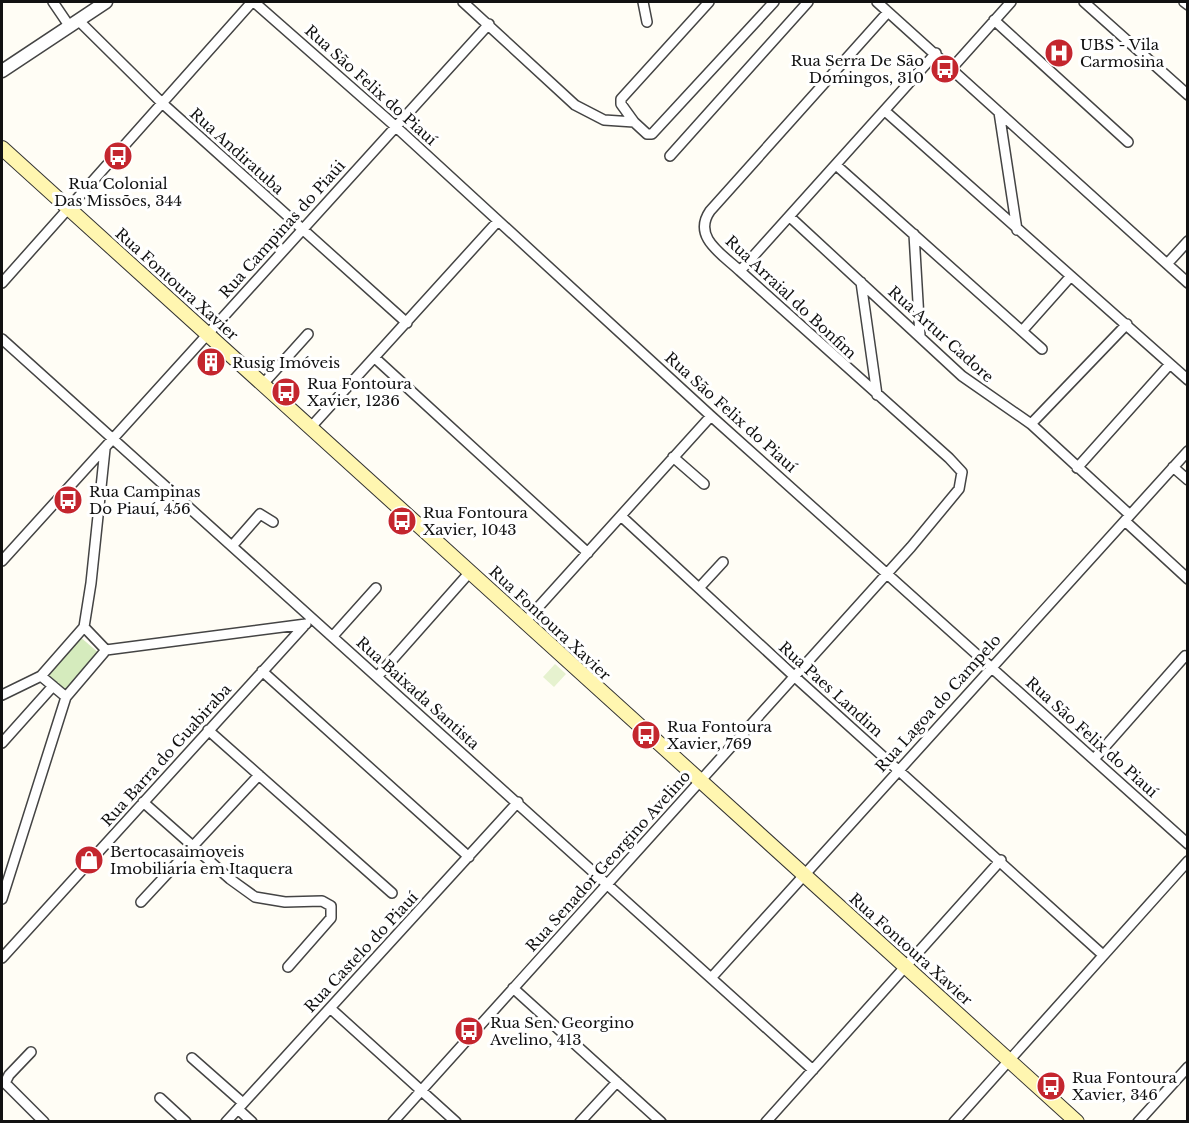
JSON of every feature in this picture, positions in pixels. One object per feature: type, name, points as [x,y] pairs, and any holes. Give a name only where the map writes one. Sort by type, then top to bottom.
[{"type":"main road","name":"Rua Fontoura Xavier","points":[[2,148],[1077,1122]]},
{"type":"street","name":"Rua Andiratuba","points":[[53,2],[407,323]]},
{"type":"street","points":[[2,71],[106,2]]},
{"type":"street","points":[[2,283],[253,2]]},
{"type":"street","name":"Rua São Felix do Piauí","points":[[253,2],[395,126],[711,416],[1188,844]]},
{"type":"street","points":[[463,2],[575,105],[604,120],[634,123]]},
{"type":"street","points":[[644,2],[647,22]]},
{"type":"street","points":[[709,2],[621,99],[621,104],[634,123],[647,134],[652,134],[658,128],[774,2]]},
{"type":"street","points":[[670,156],[808,2]]},
{"type":"street","points":[[877,2],[1188,283]]},
{"type":"street","points":[[952,68],[1011,2]]},
{"type":"street","points":[[1084,2],[1188,95]]},
{"type":"street","points":[[1184,2],[1188,5]]},
{"type":"street","name":"Rua Arraial do Bonfim","points":[[888,12],[705,218],[703,231],[707,239],[740,271],[957,466],[962,472],[962,484]]},
{"type":"street","points":[[994,20],[1128,142]]},
{"type":"street","name":"Rua Campinas do Piaúi","points":[[2,561],[489,24]]},
{"type":"street","points":[[740,271],[936,53]]},
{"type":"street","points":[[885,111],[1188,380]]},
{"type":"street","points":[[999,112],[1017,230]]},
{"type":"street","points":[[836,165],[1042,349]]},
{"type":"street","name":"Rua Artur Cadore","points":[[790,217],[980,391],[1031,424],[1188,579]]},
{"type":"street","points":[[311,427],[498,222]]},
{"type":"street","points":[[914,234],[920,336]]},
{"type":"street","points":[[1167,264],[1188,241]]},
{"type":"street","points":[[1023,331],[1071,276]]},
{"type":"street","points":[[861,282],[877,395]]},
{"type":"street","points":[[1031,424],[1127,324]]},
{"type":"street","points":[[263,384],[308,334]]},
{"type":"street","name":"Rua Baixada Santista","points":[[2,339],[813,1070]]},
{"type":"street","points":[[375,358],[588,553]]},
{"type":"street","points":[[1077,468],[1170,364]]},
{"type":"street","points":[[524,623],[711,416]]},
{"type":"street","points":[[2,695],[41,676],[84,627],[105,449]]},
{"type":"street","name":"Rua Lagoa do Campelo","points":[[712,977],[991,666],[1188,451]]},
{"type":"street","points":[[673,457],[704,484]]},
{"type":"street","points":[[1173,467],[1188,480]]},
{"type":"street","name":"Rua Senador Georgino Avelino","points":[[393,1122],[795,677],[962,484]]},
{"type":"street","points":[[232,546],[260,514],[273,522]]},
{"type":"street","name":"Rua Paes Landim","points":[[621,516],[795,677],[1104,955]]},
{"type":"street","points":[[699,588],[723,562]]},
{"type":"street","points":[[377,677],[470,572]]},
{"type":"street","points":[[333,636],[375,588]]},
{"type":"street","name":"Rua Barra do Guabiraba","points":[[2,958],[208,730],[313,618]]},
{"type":"street","points":[[2,899],[66,697],[106,650],[304,626]]},
{"type":"street","points":[[84,627],[106,650]]},
{"type":"street","points":[[1094,759],[1186,657]]},
{"type":"street","points":[[262,671],[469,857]]},
{"type":"street","points":[[41,676],[66,697]]},
{"type":"street","points":[[2,743],[53,686]]},
{"type":"street","points":[[208,730],[392,893]]},
{"type":"street","points":[[141,902],[259,775]]},
{"type":"street","points":[[143,802],[230,879],[255,897],[285,902],[322,901],[331,906],[331,918],[288,968]]},
{"type":"street","name":"Rua Castelo do Piauí","points":[[226,1122],[518,802]]},
{"type":"street","points":[[766,1122],[1001,860]]},
{"type":"street","points":[[954,1122],[1188,861]]},
{"type":"street","points":[[513,988],[661,1122]]},
{"type":"street","points":[[330,1008],[456,1122]]},
{"type":"street","points":[[31,1052],[9,1075],[5,1083],[44,1122]]},
{"type":"street","points":[[192,1058],[241,1106],[252,1122]]},
{"type":"street","points":[[1138,1122],[1188,1067]]},
{"type":"street","points":[[580,1122],[617,1082]]},
{"type":"street","points":[[160,1098],[186,1122]]},
{"type":"green space","points":[[79,636],[100,654],[65,692],[45,673]]},
{"type":"green space","points":[[555,664],[566,674],[554,687],[543,677]]},
{"type":"place","name":"UBS - Vila Carmosina","points":[[1059,53]]},
{"type":"place","name":"Rua Serra De São Domingos, 310","points":[[945,69]]},
{"type":"place","name":"Rua Colonial Das Missões, 344","points":[[118,156]]},
{"type":"place","name":"Rusig Imóveis","points":[[211,362]]},
{"type":"place","name":"Rua Fontoura Xavier, 1236","points":[[286,392]]},
{"type":"place","name":"Rua Campinas Do Piauí, 456","points":[[68,500]]},
{"type":"place","name":"Rua Fontoura Xavier, 1043","points":[[402,521]]},
{"type":"place","name":"Rua Fontoura Xavier, 769","points":[[646,735]]},
{"type":"place","name":"Bertocasaimoveis Imobiliaria em Itaquera","points":[[89,860]]},
{"type":"place","name":"Rua Sen. Georgino Avelino, 413","points":[[469,1031]]},
{"type":"place","name":"Rua Fontoura Xavier, 346","points":[[1051,1086]]}]
